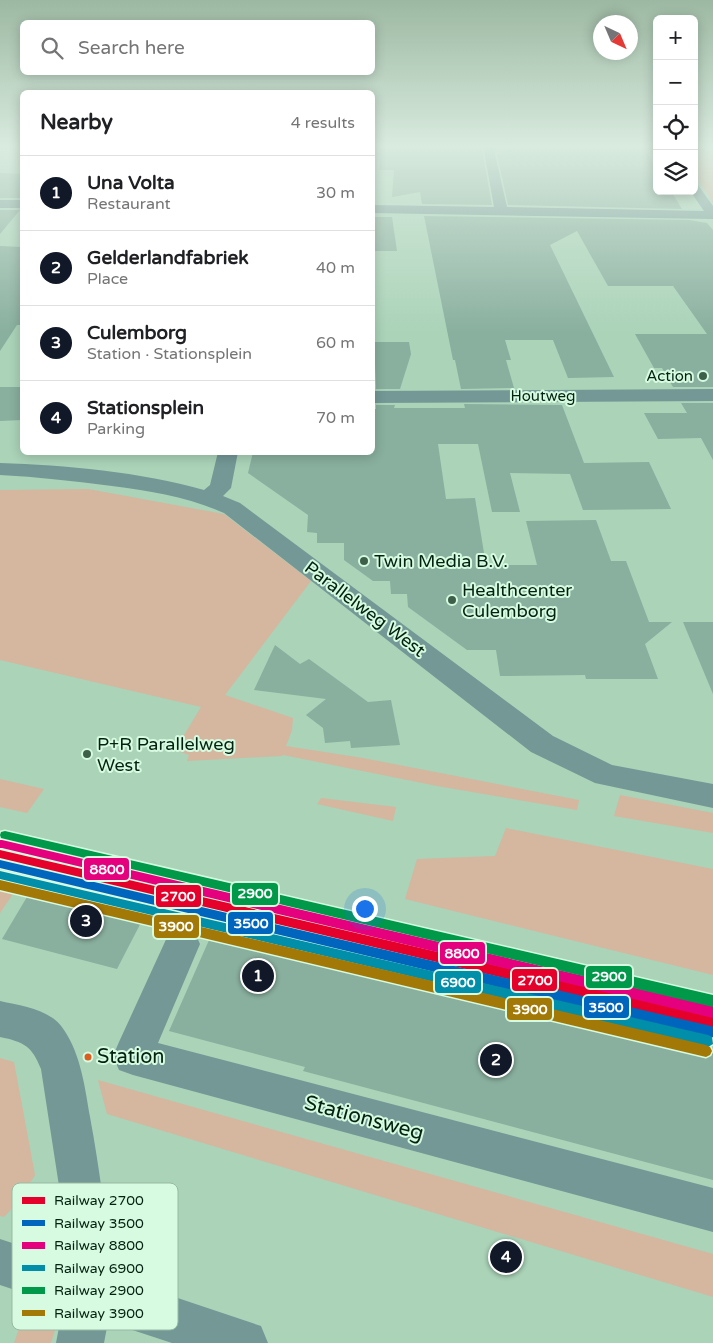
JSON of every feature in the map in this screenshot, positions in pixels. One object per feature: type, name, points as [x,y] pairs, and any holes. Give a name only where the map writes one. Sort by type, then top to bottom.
[{"type":"street","points":[[375,209],[713,215]]},
{"type":"street","name":"Houtweg","points":[[375,397],[713,395]]},
{"type":"street","points":[[209,496],[220,488],[227,455]]},
{"type":"street","name":"Parallelweg West","points":[[0,469],[103,478],[183,490],[209,496],[232,508],[542,744],[606,775],[713,796]]},
{"type":"street","name":"Stationsweg","points":[[182,944],[133,1056],[713,1210]]},
{"type":"street","points":[[0,1019],[32,1026],[50,1042],[61,1069],[80,1183]]},
{"type":"street","points":[[0,1262],[12,1266]]},
{"type":"street","points":[[178,1320],[244,1343]]},
{"type":"street","points":[[80,1343],[82,1330]]},
{"type":"shaded area","points":[[88,489],[224,514],[311,581],[225,695],[293,718],[292,730],[286,746],[363,758],[579,800],[577,810],[437,786],[283,755],[187,761],[189,755],[175,750],[201,707],[0,660],[0,490]]},
{"type":"shaded area","points":[[0,779],[44,789],[27,813],[0,807]]},
{"type":"shaded area","points":[[620,795],[713,813],[713,833],[614,816]]},
{"type":"shaded area","points":[[321,798],[396,807],[393,821],[317,804]]},
{"type":"shaded area","points":[[506,828],[713,869],[713,975],[405,899],[417,859],[495,856]]},
{"type":"shaded area","points":[[0,883],[17,888],[0,913]]},
{"type":"shaded area","points":[[0,1058],[14,1062],[35,1175],[30,1183],[12,1183],[12,1208],[4,1217],[0,1216]]},
{"type":"shaded area","points":[[98,1080],[713,1254],[713,1297],[107,1114]]},
{"type":"shaded area","points":[[19,1330],[55,1330],[51,1343],[14,1343]]},
{"type":"building","points":[[624,208],[681,208],[682,209]]},
{"type":"building","points":[[0,210],[20,210],[0,234]]},
{"type":"building","points":[[424,216],[689,220],[707,223],[713,230],[713,387],[673,387],[662,368],[654,368],[635,334],[707,334],[673,286],[608,286],[577,231],[550,245],[614,377],[568,378],[553,340],[505,340],[511,360],[506,360],[514,388],[461,389],[455,360],[453,360]]},
{"type":"building","points":[[375,217],[392,217],[397,251],[375,251]]},
{"type":"building","points":[[0,246],[20,247],[20,325],[17,325],[0,351]]},
{"type":"building","points":[[375,342],[409,342],[411,354],[400,389],[376,389]]},
{"type":"building","points":[[0,387],[20,387],[20,420],[0,421]]},
{"type":"building","points":[[681,403],[713,403],[713,460],[701,438],[658,439],[644,413],[687,413]]},
{"type":"building","points":[[464,404],[562,405],[584,463],[649,462],[671,509],[583,510],[570,474],[510,473],[520,512],[492,512],[478,444],[438,444],[446,499],[475,498],[486,565],[537,565],[526,521],[596,520],[611,561],[626,561],[649,622],[672,622],[645,644],[658,679],[586,679],[585,675],[500,676],[496,650],[467,650],[408,607],[407,594],[391,594],[390,581],[373,581],[344,560],[344,543],[317,543],[317,533],[307,532],[308,515],[248,473],[252,455],[375,455],[376,405],[395,405],[394,408],[465,408]]},
{"type":"building","points":[[683,622],[713,622],[713,694]]},
{"type":"building","points":[[275,645],[300,664],[309,659],[368,702],[391,700],[400,745],[351,748],[350,741],[325,743],[323,728],[306,715],[326,699],[254,690]]},
{"type":"building","points":[[37,880],[149,907],[117,969],[2,939]]},
{"type":"building","points":[[213,931],[249,941],[248,944],[367,973],[369,969],[713,1053],[713,1180],[303,1071],[305,1067],[169,1031]]},
{"type":"rail line","name":"2900","points":[[5,835],[713,1001]]},
{"type":"rail line","name":"8800","points":[[2,844],[713,1012]]},
{"type":"rail line","name":"2700","points":[[0,854],[713,1022]]},
{"type":"rail line","name":"3500","points":[[0,864],[711,1032]]},
{"type":"rail line","name":"6900","points":[[0,875],[708,1041]]},
{"type":"rail line","name":"3900","points":[[0,885],[706,1051]]},
{"type":"place","name":"Action","points":[[703,376]]},
{"type":"place","name":"Twin Media B.V.","points":[[364,561]]},
{"type":"place","name":"Healthcenter Culemborg","points":[[452,600]]},
{"type":"place","name":"P+R Parallelweg West","points":[[87,754]]},
{"type":"place","name":"Culemborg","points":[[86,921]]},
{"type":"place","name":"Una Volta","points":[[258,976]]},
{"type":"place","name":"Station","points":[[88,1057]]},
{"type":"place","name":"Gelderlandfabriek","points":[[496,1060]]},
{"type":"place","name":"Stationsplein","points":[[506,1257]]}]
